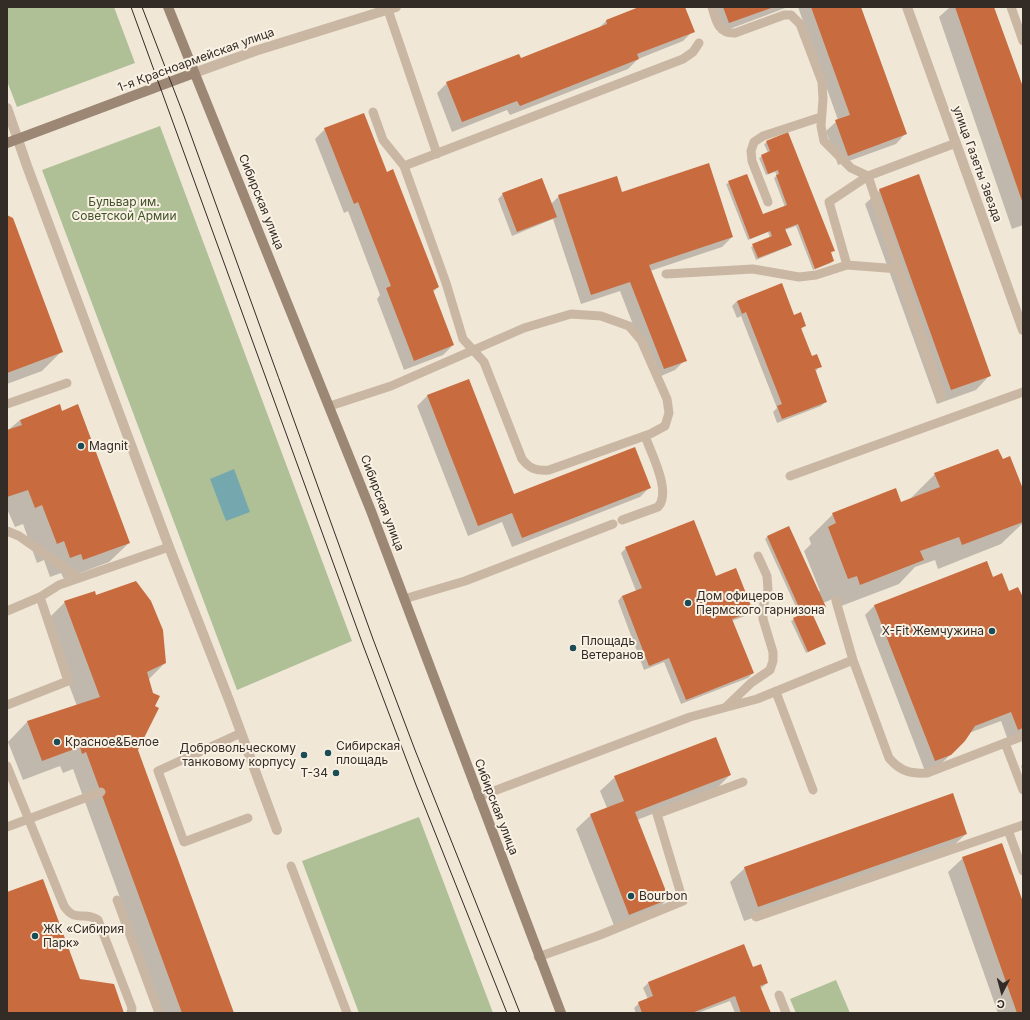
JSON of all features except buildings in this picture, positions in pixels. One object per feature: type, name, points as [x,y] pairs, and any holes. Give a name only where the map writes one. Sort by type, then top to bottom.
[{"type":"main road","name":"Сибирская улица","points":[[168,7],[330,406],[538,956],[561,1013]]},
{"type":"main road","name":"1-я Красноармейская улица","points":[[7,143],[194,73]]},
{"type":"street","name":"улица Газеты Звезда","points":[[907,7],[1023,330]]},
{"type":"street","name":"1-я Красноармейская улица","points":[[194,73],[255,51],[392,8]]},
{"type":"street","points":[[7,108],[169,547],[277,830]]},
{"type":"lane","points":[[712,7],[718,25],[722,31],[728,33],[735,33],[784,15],[791,15],[796,18],[800,24],[822,82],[821,126],[824,141],[851,168],[868,176],[941,398]]},
{"type":"lane","points":[[1011,7],[1023,41]]},
{"type":"lane","points":[[392,8],[436,154]]},
{"type":"lane","points":[[404,166],[683,60],[694,52],[699,43]]},
{"type":"lane","points":[[330,406],[391,386],[473,350],[524,328],[571,314],[601,316],[629,326],[641,340],[667,399],[669,413],[665,426],[645,436],[549,470],[537,471],[529,468],[522,459],[484,362],[473,350],[463,339],[446,283],[404,166],[383,140],[373,112]]},
{"type":"lane","points":[[768,202],[752,161],[751,151],[754,142],[763,136],[822,117]]},
{"type":"lane","points":[[846,265],[829,202],[868,176],[956,143]]},
{"type":"lane","points":[[666,274],[753,269],[799,277],[816,275],[846,265],[899,269]]},
{"type":"lane","points":[[7,404],[67,383]]},
{"type":"lane","points":[[790,476],[1023,392]]},
{"type":"lane","points":[[622,520],[658,507],[662,503],[664,488],[645,436]]},
{"type":"lane","points":[[404,599],[465,581],[613,524]]},
{"type":"lane","points":[[7,531],[19,536],[79,578]]},
{"type":"lane","points":[[7,611],[40,597],[59,585],[169,547]]},
{"type":"lane","points":[[725,708],[750,683],[770,670],[773,661],[773,652],[763,619],[768,590],[767,576],[758,556]]},
{"type":"lane","points":[[7,705],[68,681],[40,597]]},
{"type":"lane","points":[[836,601],[853,660],[889,758],[897,767],[912,774],[927,773],[1023,736]]},
{"type":"lane","points":[[478,797],[690,717],[757,699],[853,660]]},
{"type":"lane","points":[[776,692],[813,790]]},
{"type":"lane","points":[[241,733],[158,771],[184,842],[248,818]]},
{"type":"lane","points":[[1006,743],[1023,790]]},
{"type":"lane","points":[[7,766],[64,906],[71,915],[76,917],[93,916],[98,920],[132,1008],[132,1013]]},
{"type":"lane","points":[[538,956],[600,935],[683,901],[657,814],[743,782]]},
{"type":"lane","points":[[7,828],[100,792]]},
{"type":"lane","points":[[756,917],[1023,825]]},
{"type":"lane","points":[[1008,830],[1023,871]]},
{"type":"lane","points":[[291,866],[347,1013]]},
{"type":"lane","points":[[117,900],[159,1013]]},
{"type":"lane","points":[[779,995],[786,1013]]},
{"type":"green space","points":[[7,7],[114,7],[135,63],[17,107],[7,81]]},
{"type":"green space","name":"Бульвар им. Советской Армии","points":[[160,126],[352,641],[237,690],[42,170]]},
{"type":"green space","points":[[419,817],[493,1013],[359,1013],[302,861]]},
{"type":"green space","points":[[836,980],[850,1013],[796,1013],[790,999]]},
{"type":"water","points":[[234,469],[250,512],[226,521],[210,479]]},
{"type":"tram line","points":[[131,7],[363,645],[416,785],[507,1013]]},
{"type":"tram line","points":[[142,7],[184,116],[373,639],[415,750],[520,1013]]},
{"type":"place","name":"Magnit","points":[[81,446]]},
{"type":"place","name":"Дом офицеров Пермского гарнизона","points":[[688,603]]},
{"type":"place","name":"X-Fit Жемчужина","points":[[992,631]]},
{"type":"place","name":"Площадь Ветеранов","points":[[573,648]]},
{"type":"place","name":"Красное&Белое","points":[[57,742]]},
{"type":"place","name":"Сибирская площадь","points":[[328,753]]},
{"type":"place","name":"Добровольческому танковому корпусу","points":[[304,755]]},
{"type":"place","name":"T-34","points":[[336,773]]},
{"type":"place","name":"Bourbon","points":[[631,896]]},
{"type":"place","name":"ЖК «Сибирия Парк»","points":[[35,936]]}]
